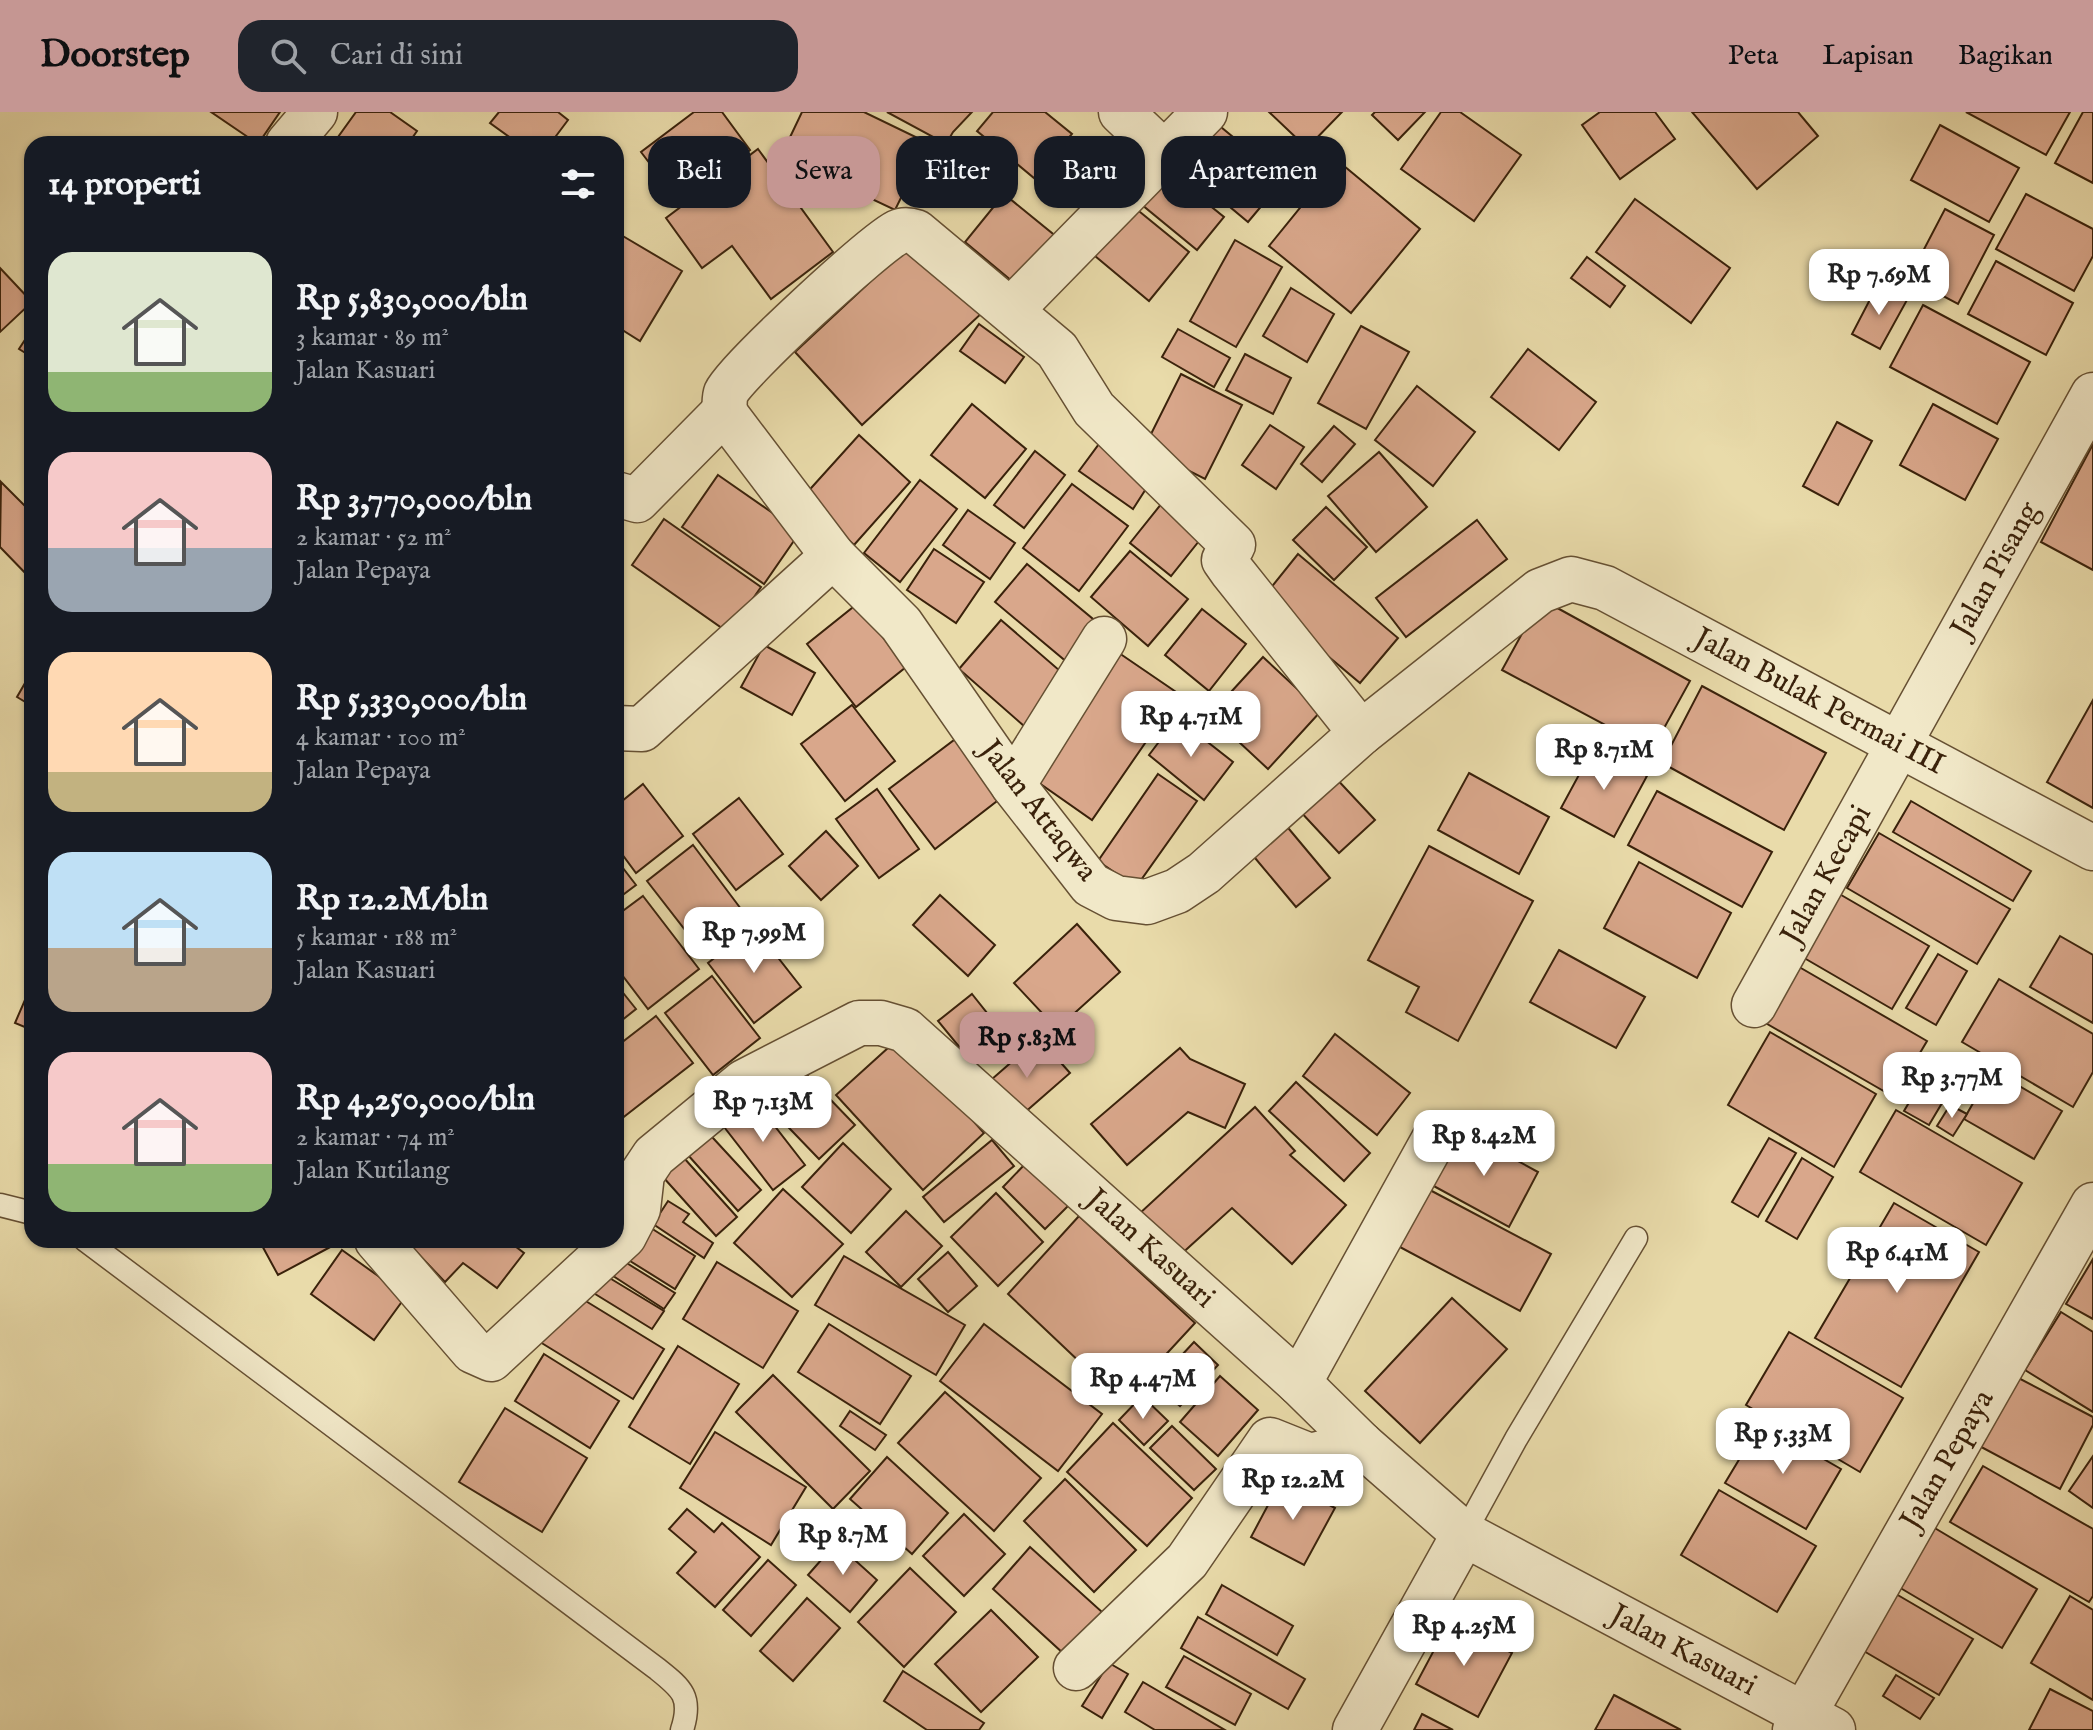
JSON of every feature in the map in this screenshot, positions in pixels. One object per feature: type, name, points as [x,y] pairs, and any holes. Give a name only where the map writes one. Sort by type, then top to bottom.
[{"type":"street","points":[[295,136],[315,112]]},
{"type":"street","points":[[1121,112],[1161,150]]},
{"type":"street","points":[[1182,136],[1205,112]]},
{"type":"street","points":[[1011,310],[1161,158]]},
{"type":"street","points":[[624,496],[637,500],[724,412],[725,394],[743,371],[868,254],[898,232],[907,230],[924,236],[1057,350],[1094,409],[1233,545],[1224,560],[1361,733]]},
{"type":"street","name":"Jalan Pisang","points":[[1900,745],[2093,395]]},
{"type":"street","name":"Jalan Attaqwa","points":[[724,412],[833,556],[901,624],[1013,785],[1091,885],[1116,898],[1147,902],[1177,891],[1204,873],[1361,733],[1540,591]]},
{"type":"street","points":[[624,728],[642,729],[833,556]]},
{"type":"street","name":"Jalan Bulak Permai III","points":[[1540,591],[1571,579],[1605,588],[2093,848]]},
{"type":"street","points":[[1013,785],[1104,639]]},
{"type":"street","name":"Jalan Kecapi","points":[[1754,1005],[1900,745]]},
{"type":"street","name":"Jalan Kasuari","points":[[624,1236],[638,1209],[642,1174],[654,1156],[744,1082],[859,1023],[881,1023],[905,1030],[1464,1534],[1811,1725]]},
{"type":"street","points":[[1299,1383],[1437,1134]]},
{"type":"street","name":"Jalan Pepaya","points":[[1811,1725],[2093,1205]]},
{"type":"street","name":"Jalan Kasuari","points":[[384,1248],[473,1351],[491,1359],[611,1248]]},
{"type":"street","points":[[1076,1668],[1187,1561],[1270,1440],[1310,1456],[1361,1444]]},
{"type":"street","points":[[1355,1730],[1464,1534]]},
{"type":"lane","points":[[0,1205],[24,1211]]},
{"type":"lane","points":[[1464,1534],[1516,1439],[1636,1238]]},
{"type":"lane","points":[[96,1248],[673,1681],[681,1688],[687,1703],[682,1730]]},
{"type":"building","points":[[211,112],[280,112],[264,136],[246,136]]},
{"type":"building","points":[[356,112],[390,112],[417,131],[414,136],[339,136]]},
{"type":"building","points":[[499,112],[558,112],[568,120],[556,136],[508,136],[490,123]]},
{"type":"building","points":[[694,112],[722,112],[740,136],[662,136]]},
{"type":"building","points":[[802,112],[864,112],[914,136],[896,136],[895,210],[880,203],[880,136],[791,136]]},
{"type":"building","points":[[887,112],[972,112],[951,136],[931,136]]},
{"type":"building","points":[[993,112],[1045,112],[1072,134],[1034,136],[1034,178],[1018,165],[1018,136],[983,136],[977,131]]},
{"type":"building","points":[[1269,112],[1342,112],[1319,136],[1294,136]]},
{"type":"building","points":[[1375,112],[1425,112],[1398,140],[1372,115]]},
{"type":"building","points":[[1441,112],[1460,112],[1521,155],[1474,221],[1401,169]]},
{"type":"building","points":[[1600,112],[1655,112],[1675,139],[1620,179],[1582,125]]},
{"type":"building","points":[[1692,112],[1798,112],[1818,136],[1757,189]]},
{"type":"building","points":[[1966,112],[2070,112],[2046,155]]},
{"type":"building","points":[[2083,112],[2093,112],[2093,183],[2055,163]]},
{"type":"building","points":[[1210,118],[1232,136],[1195,136]]},
{"type":"building","points":[[1940,125],[2019,168],[1989,222],[1911,180]]},
{"type":"building","points":[[648,147],[648,161],[641,152]]},
{"type":"building","points":[[758,149],[767,161],[767,208],[801,208],[833,252],[771,299],[732,246],[702,268],[666,218],[679,208],[751,208],[751,154]]},
{"type":"building","points":[[1157,163],[1161,166],[1161,208],[1213,208],[1224,217],[1197,250],[1145,207],[1145,177]]},
{"type":"building","points":[[1346,168],[1420,229],[1351,313],[1269,246],[1300,208],[1346,208]]},
{"type":"building","points":[[2026,194],[2093,229],[2093,256],[2074,291],[1996,249]]},
{"type":"building","points":[[1635,199],[1730,268],[1691,323],[1596,252]]},
{"type":"building","points":[[1018,205],[1058,238],[1018,286],[965,242],[993,208],[1018,208]]},
{"type":"building","points":[[1125,208],[1135,208],[1189,252],[1149,301],[1089,251]]},
{"type":"building","points":[[1231,208],[1260,208],[1248,222]]},
{"type":"building","points":[[1945,209],[1994,235],[1958,304],[1909,278]]},
{"type":"building","points":[[624,237],[682,271],[640,341],[624,331]]},
{"type":"building","points":[[917,238],[984,311],[862,425],[795,352]]},
{"type":"building","points":[[1235,240],[1282,267],[1236,347],[1190,321]]},
{"type":"building","points":[[1587,257],[1625,286],[1610,307],[1571,278]]},
{"type":"building","points":[[1996,261],[2073,303],[2046,355],[1968,314]]},
{"type":"building","points":[[0,268],[24,294],[24,310],[0,332]]},
{"type":"building","points":[[1878,284],[1907,300],[1880,349],[1852,334]]},
{"type":"building","points":[[1291,288],[1334,314],[1307,362],[1263,336]]},
{"type":"building","points":[[1923,305],[2030,362],[1997,424],[1890,367]]},
{"type":"building","points":[[979,324],[1024,357],[1005,383],[960,351]]},
{"type":"building","points":[[1361,326],[1409,352],[1366,429],[1318,403]]},
{"type":"building","points":[[1178,329],[1230,358],[1214,387],[1162,357]]},
{"type":"building","points":[[1528,349],[1596,402],[1559,450],[1491,397]]},
{"type":"building","points":[[1245,354],[1291,378],[1273,414],[1226,390]]},
{"type":"building","points":[[1181,374],[1242,405],[1205,479],[1144,448]]},
{"type":"building","points":[[1417,386],[1475,432],[1433,486],[1375,440]]},
{"type":"building","points":[[972,404],[1026,449],[985,498],[931,455]]},
{"type":"building","points":[[1933,404],[1998,439],[1965,500],[1900,465]]},
{"type":"building","points":[[1837,422],[1872,441],[1838,505],[1803,486]]},
{"type":"building","points":[[1270,425],[1304,447],[1276,489],[1242,465]]},
{"type":"building","points":[[1334,426],[1355,444],[1322,482],[1301,464]]},
{"type":"building","points":[[859,435],[910,482],[854,545],[803,497]]},
{"type":"building","points":[[1099,444],[1151,481],[1133,509],[1079,471]]},
{"type":"building","points":[[2093,444],[2093,570],[2041,542]]},
{"type":"building","points":[[1035,451],[1065,475],[1024,528],[994,505]]},
{"type":"building","points":[[1379,452],[1427,507],[1376,552],[1328,496]]},
{"type":"building","points":[[718,475],[800,532],[764,584],[682,527]]},
{"type":"building","points":[[920,480],[957,509],[900,582],[864,553]]},
{"type":"building","points":[[1,482],[24,505],[24,572],[0,547]]},
{"type":"building","points":[[1072,484],[1128,526],[1079,591],[1023,548]]},
{"type":"building","points":[[1170,493],[1211,526],[1171,576],[1130,543]]},
{"type":"building","points":[[1326,507],[1367,547],[1334,580],[1293,540]]},
{"type":"building","points":[[968,510],[1015,543],[990,579],[943,545]]},
{"type":"building","points":[[664,519],[761,587],[729,633],[632,565]]},
{"type":"building","points":[[1477,520],[1507,559],[1406,637],[1376,598]]},
{"type":"building","points":[[934,549],[984,582],[956,623],[907,590]]},
{"type":"building","points":[[1130,551],[1188,599],[1148,646],[1091,597]]},
{"type":"building","points":[[1298,554],[1398,638],[1360,683],[1261,600]]},
{"type":"building","points":[[1027,564],[1105,629],[1074,668],[995,602]]},
{"type":"building","points":[[1541,599],[1690,681],[1652,750],[1502,670]]},
{"type":"building","points":[[857,604],[906,667],[856,707],[807,644]]},
{"type":"building","points":[[1202,609],[1246,644],[1209,691],[1165,655]]},
{"type":"building","points":[[1001,620],[1067,677],[1024,726],[959,669]]},
{"type":"building","points":[[764,645],[815,673],[792,715],[741,687]]},
{"type":"building","points":[[1119,653],[1179,694],[1092,820],[1032,778]]},
{"type":"building","points":[[1263,657],[1321,711],[1268,769],[1210,715]]},
{"type":"building","points":[[24,685],[24,701],[17,697]]},
{"type":"building","points":[[1702,686],[1826,753],[1784,830],[1662,763]]},
{"type":"building","points":[[2093,700],[2093,808],[2047,782]]},
{"type":"building","points":[[852,705],[895,761],[845,801],[801,744]]},
{"type":"building","points":[[1177,718],[1233,762],[1204,800],[1149,755]]},
{"type":"building","points":[[966,731],[1010,791],[935,849],[889,789]]},
{"type":"building","points":[[1594,747],[1647,776],[1614,837],[1561,808]]},
{"type":"building","points":[[1469,773],[1549,817],[1519,874],[1438,830]]},
{"type":"building","points":[[1158,774],[1197,801],[1136,887],[1098,861]]},
{"type":"building","points":[[1333,775],[1375,820],[1339,853],[1298,809]]},
{"type":"building","points":[[643,784],[683,836],[636,873],[624,857],[624,799]]},
{"type":"building","points":[[877,789],[919,849],[879,878],[836,819]]},
{"type":"building","points":[[1657,791],[1772,852],[1742,907],[1628,845]]},
{"type":"building","points":[[739,798],[783,854],[736,890],[693,834]]},
{"type":"building","points":[[1911,801],[2031,871],[2013,901],[1893,832]]},
{"type":"building","points":[[1284,823],[1330,878],[1296,907],[1250,852]]},
{"type":"building","points":[[826,831],[858,866],[821,900],[789,866]]},
{"type":"building","points":[[1879,833],[2010,909],[1977,964],[1847,888]]},
{"type":"building","points":[[693,845],[741,909],[696,944],[647,881]]},
{"type":"building","points":[[1429,846],[1533,901],[1458,1041],[1406,1012],[1419,987],[1368,960]]},
{"type":"building","points":[[1639,862],[1731,913],[1697,978],[1604,928]]},
{"type":"building","points":[[624,869],[636,885],[624,894]]},
{"type":"building","points":[[1836,892],[1929,946],[1892,1009],[1799,955]]},
{"type":"building","points":[[940,895],[995,945],[968,976],[913,925]]},
{"type":"building","points":[[643,896],[699,969],[648,1009],[624,978],[624,910]]},
{"type":"building","points":[[1077,924],[1120,972],[1057,1029],[1014,983]]},
{"type":"building","points":[[754,927],[801,987],[754,1023],[708,963]]},
{"type":"building","points":[[2060,936],[2093,955],[2093,1023],[2030,987]]},
{"type":"building","points":[[1559,950],[1645,997],[1616,1048],[1530,1002]]},
{"type":"building","points":[[1938,954],[1967,971],[1936,1025],[1906,1008]]},
{"type":"building","points":[[1794,964],[1927,1041],[1894,1097],[1762,1021]]},
{"type":"building","points":[[712,976],[760,1038],[713,1075],[665,1013]]},
{"type":"building","points":[[1999,979],[2093,1034],[2093,1072],[2073,1107],[1962,1042]]},
{"type":"building","points":[[624,994],[636,1009],[624,1019]]},
{"type":"building","points":[[972,994],[1003,1033],[970,1060],[938,1021]]},
{"type":"building","points":[[24,1002],[24,1027],[15,1023]]},
{"type":"building","points":[[656,1016],[693,1063],[624,1117],[624,1041]]},
{"type":"building","points":[[1770,1032],[1876,1094],[1834,1167],[1728,1105]]},
{"type":"building","points":[[1335,1034],[1410,1093],[1377,1135],[1303,1076]]},
{"type":"building","points":[[899,1038],[984,1133],[923,1190],[836,1095]]},
{"type":"building","points":[[1039,1038],[1070,1073],[1015,1121],[984,1086]]},
{"type":"building","points":[[1180,1048],[1190,1059],[1245,1084],[1225,1128],[1188,1112],[1127,1165],[1091,1124]]},
{"type":"building","points":[[800,1068],[855,1125],[819,1159],[765,1103]]},
{"type":"building","points":[[1992,1070],[2062,1111],[2034,1159],[1964,1119]]},
{"type":"building","points":[[1296,1082],[1370,1153],[1344,1181],[1269,1111]]},
{"type":"building","points":[[1917,1089],[1942,1103],[1929,1125],[1904,1111]]},
{"type":"building","points":[[753,1098],[805,1165],[773,1190],[721,1123]]},
{"type":"building","points":[[1950,1105],[1967,1114],[1953,1136],[1937,1126]]},
{"type":"building","points":[[1255,1107],[1295,1151],[1290,1155],[1346,1205],[1292,1264],[1232,1208],[1178,1257],[1139,1214]]},
{"type":"building","points":[[1896,1110],[2022,1183],[1986,1245],[1860,1172]]},
{"type":"building","points":[[701,1125],[761,1190],[738,1211],[679,1145]]},
{"type":"building","points":[[1459,1129],[1538,1172],[1509,1227],[1430,1184]]},
{"type":"building","points":[[1769,1138],[1796,1153],[1758,1217],[1732,1202]]},
{"type":"building","points":[[992,1140],[1014,1166],[944,1222],[923,1197]]},
{"type":"building","points":[[843,1143],[891,1189],[851,1233],[802,1187]]},
{"type":"building","points":[[675,1148],[737,1217],[716,1236],[654,1167]]},
{"type":"building","points":[[1802,1158],[1833,1177],[1797,1239],[1766,1221]]},
{"type":"building","points":[[1027,1162],[1070,1204],[1045,1229],[1003,1187]]},
{"type":"building","points":[[783,1189],[843,1244],[792,1297],[734,1243]]},
{"type":"building","points":[[1428,1189],[1551,1254],[1520,1311],[1398,1246]]},
{"type":"building","points":[[996,1193],[1043,1242],[998,1286],[951,1237]]},
{"type":"building","points":[[668,1201],[689,1214],[683,1222],[713,1243],[704,1258],[653,1224]]},
{"type":"building","points":[[1894,1203],[1979,1252],[1901,1387],[1815,1338]]},
{"type":"building","points":[[906,1211],[942,1246],[901,1287],[866,1252]]},
{"type":"building","points":[[1079,1216],[1195,1323],[1122,1402],[1008,1294]]},
{"type":"building","points":[[643,1223],[695,1256],[675,1289],[622,1256]]},
{"type":"building","points":[[263,1248],[328,1248],[278,1275]]},
{"type":"building","points":[[413,1248],[517,1248],[524,1253],[497,1288],[463,1263],[445,1282]]},
{"type":"building","points":[[342,1250],[406,1296],[374,1340],[311,1294]]},
{"type":"building","points":[[948,1252],[977,1286],[948,1312],[918,1279]]},
{"type":"building","points":[[844,1256],[965,1325],[936,1375],[815,1305]]},
{"type":"building","points":[[617,1257],[675,1293],[664,1309],[607,1272]]},
{"type":"building","points":[[2093,1259],[2093,1319],[2066,1304]]},
{"type":"building","points":[[717,1262],[798,1311],[763,1368],[683,1319]]},
{"type":"building","points":[[598,1271],[664,1311],[652,1329],[587,1289]]},
{"type":"building","points":[[571,1292],[664,1349],[633,1399],[540,1342]]},
{"type":"building","points":[[1452,1298],[1507,1349],[1420,1443],[1365,1391]]},
{"type":"building","points":[[2061,1312],[2093,1332],[2093,1412],[2025,1370]]},
{"type":"building","points":[[829,1324],[911,1376],[880,1424],[798,1372]]},
{"type":"building","points":[[984,1324],[1102,1414],[1058,1471],[940,1381]]},
{"type":"building","points":[[1789,1332],[1903,1398],[1860,1472],[1746,1405]]},
{"type":"building","points":[[1194,1342],[1218,1365],[1180,1406],[1155,1384]]},
{"type":"building","points":[[678,1346],[739,1384],[690,1464],[629,1427]]},
{"type":"building","points":[[544,1354],[619,1401],[590,1448],[515,1401]]},
{"type":"building","points":[[2007,1372],[2093,1417],[2093,1425],[2060,1489],[1970,1441]]},
{"type":"building","points":[[773,1375],[870,1471],[833,1509],[736,1412]]},
{"type":"building","points":[[1220,1376],[1258,1410],[1218,1456],[1180,1422]]},
{"type":"building","points":[[945,1392],[1041,1478],[994,1531],[898,1443]]},
{"type":"building","points":[[1142,1396],[1168,1421],[1144,1445],[1119,1420]]},
{"type":"building","points":[[505,1408],[587,1458],[542,1532],[459,1482]]},
{"type":"building","points":[[850,1411],[886,1435],[875,1450],[840,1426]]},
{"type":"building","points":[[1113,1423],[1192,1498],[1147,1546],[1067,1472]]},
{"type":"building","points":[[1761,1423],[1841,1469],[1806,1529],[1725,1483]]},
{"type":"building","points":[[1172,1426],[1216,1469],[1194,1490],[1150,1448]]},
{"type":"building","points":[[715,1432],[806,1487],[771,1545],[680,1488]]},
{"type":"building","points":[[2093,1456],[2093,1508],[2069,1491]]},
{"type":"building","points":[[887,1457],[948,1513],[912,1554],[850,1499]]},
{"type":"building","points":[[1983,1466],[2093,1529],[2093,1596],[2089,1602],[1950,1522]]},
{"type":"building","points":[[1065,1479],[1136,1550],[1094,1592],[1024,1521]]},
{"type":"building","points":[[1282,1479],[1335,1508],[1304,1565],[1251,1537]]},
{"type":"building","points":[[1719,1490],[1816,1546],[1777,1612],[1681,1555]]},
{"type":"building","points":[[687,1509],[714,1532],[722,1523],[760,1557],[715,1607],[677,1573],[696,1552],[669,1529]]},
{"type":"building","points":[[964,1514],[1005,1554],[964,1596],[923,1556]]},
{"type":"building","points":[[1933,1527],[2037,1589],[2002,1648],[1897,1586]]},
{"type":"building","points":[[836,1543],[877,1580],[850,1612],[808,1575]]},
{"type":"building","points":[[1030,1547],[1102,1612],[1064,1654],[993,1589]]},
{"type":"building","points":[[768,1560],[796,1585],[751,1636],[723,1610]]},
{"type":"building","points":[[910,1568],[956,1612],[904,1667],[858,1622]]},
{"type":"building","points":[[1222,1585],[1293,1626],[1277,1655],[1206,1614]]},
{"type":"building","points":[[1896,1594],[1973,1639],[1939,1695],[1862,1650]]},
{"type":"building","points":[[2070,1596],[2093,1610],[2093,1700],[2031,1663]]},
{"type":"building","points":[[807,1598],[840,1628],[793,1681],[760,1651]]},
{"type":"building","points":[[991,1610],[1038,1657],[981,1712],[935,1664]]},
{"type":"building","points":[[1198,1617],[1305,1679],[1288,1709],[1181,1648]]},
{"type":"building","points":[[1450,1620],[1512,1653],[1478,1717],[1416,1684]]},
{"type":"building","points":[[1184,1656],[1251,1694],[1235,1725],[1166,1687]]},
{"type":"building","points":[[1109,1663],[1128,1674],[1102,1718],[1082,1706]]},
{"type":"building","points":[[903,1671],[984,1723],[979,1730],[927,1730],[884,1701]]},
{"type":"building","points":[[1896,1675],[1934,1698],[1920,1719],[1883,1696]]},
{"type":"building","points":[[1143,1682],[1225,1730],[1155,1730],[1125,1712]]},
{"type":"building","points":[[2050,1689],[2093,1711],[2093,1730],[2029,1730]]},
{"type":"building","points":[[1614,1695],[1681,1730],[1595,1730]]},
{"type":"building","points":[[1422,1714],[1453,1730],[1414,1730]]}]
